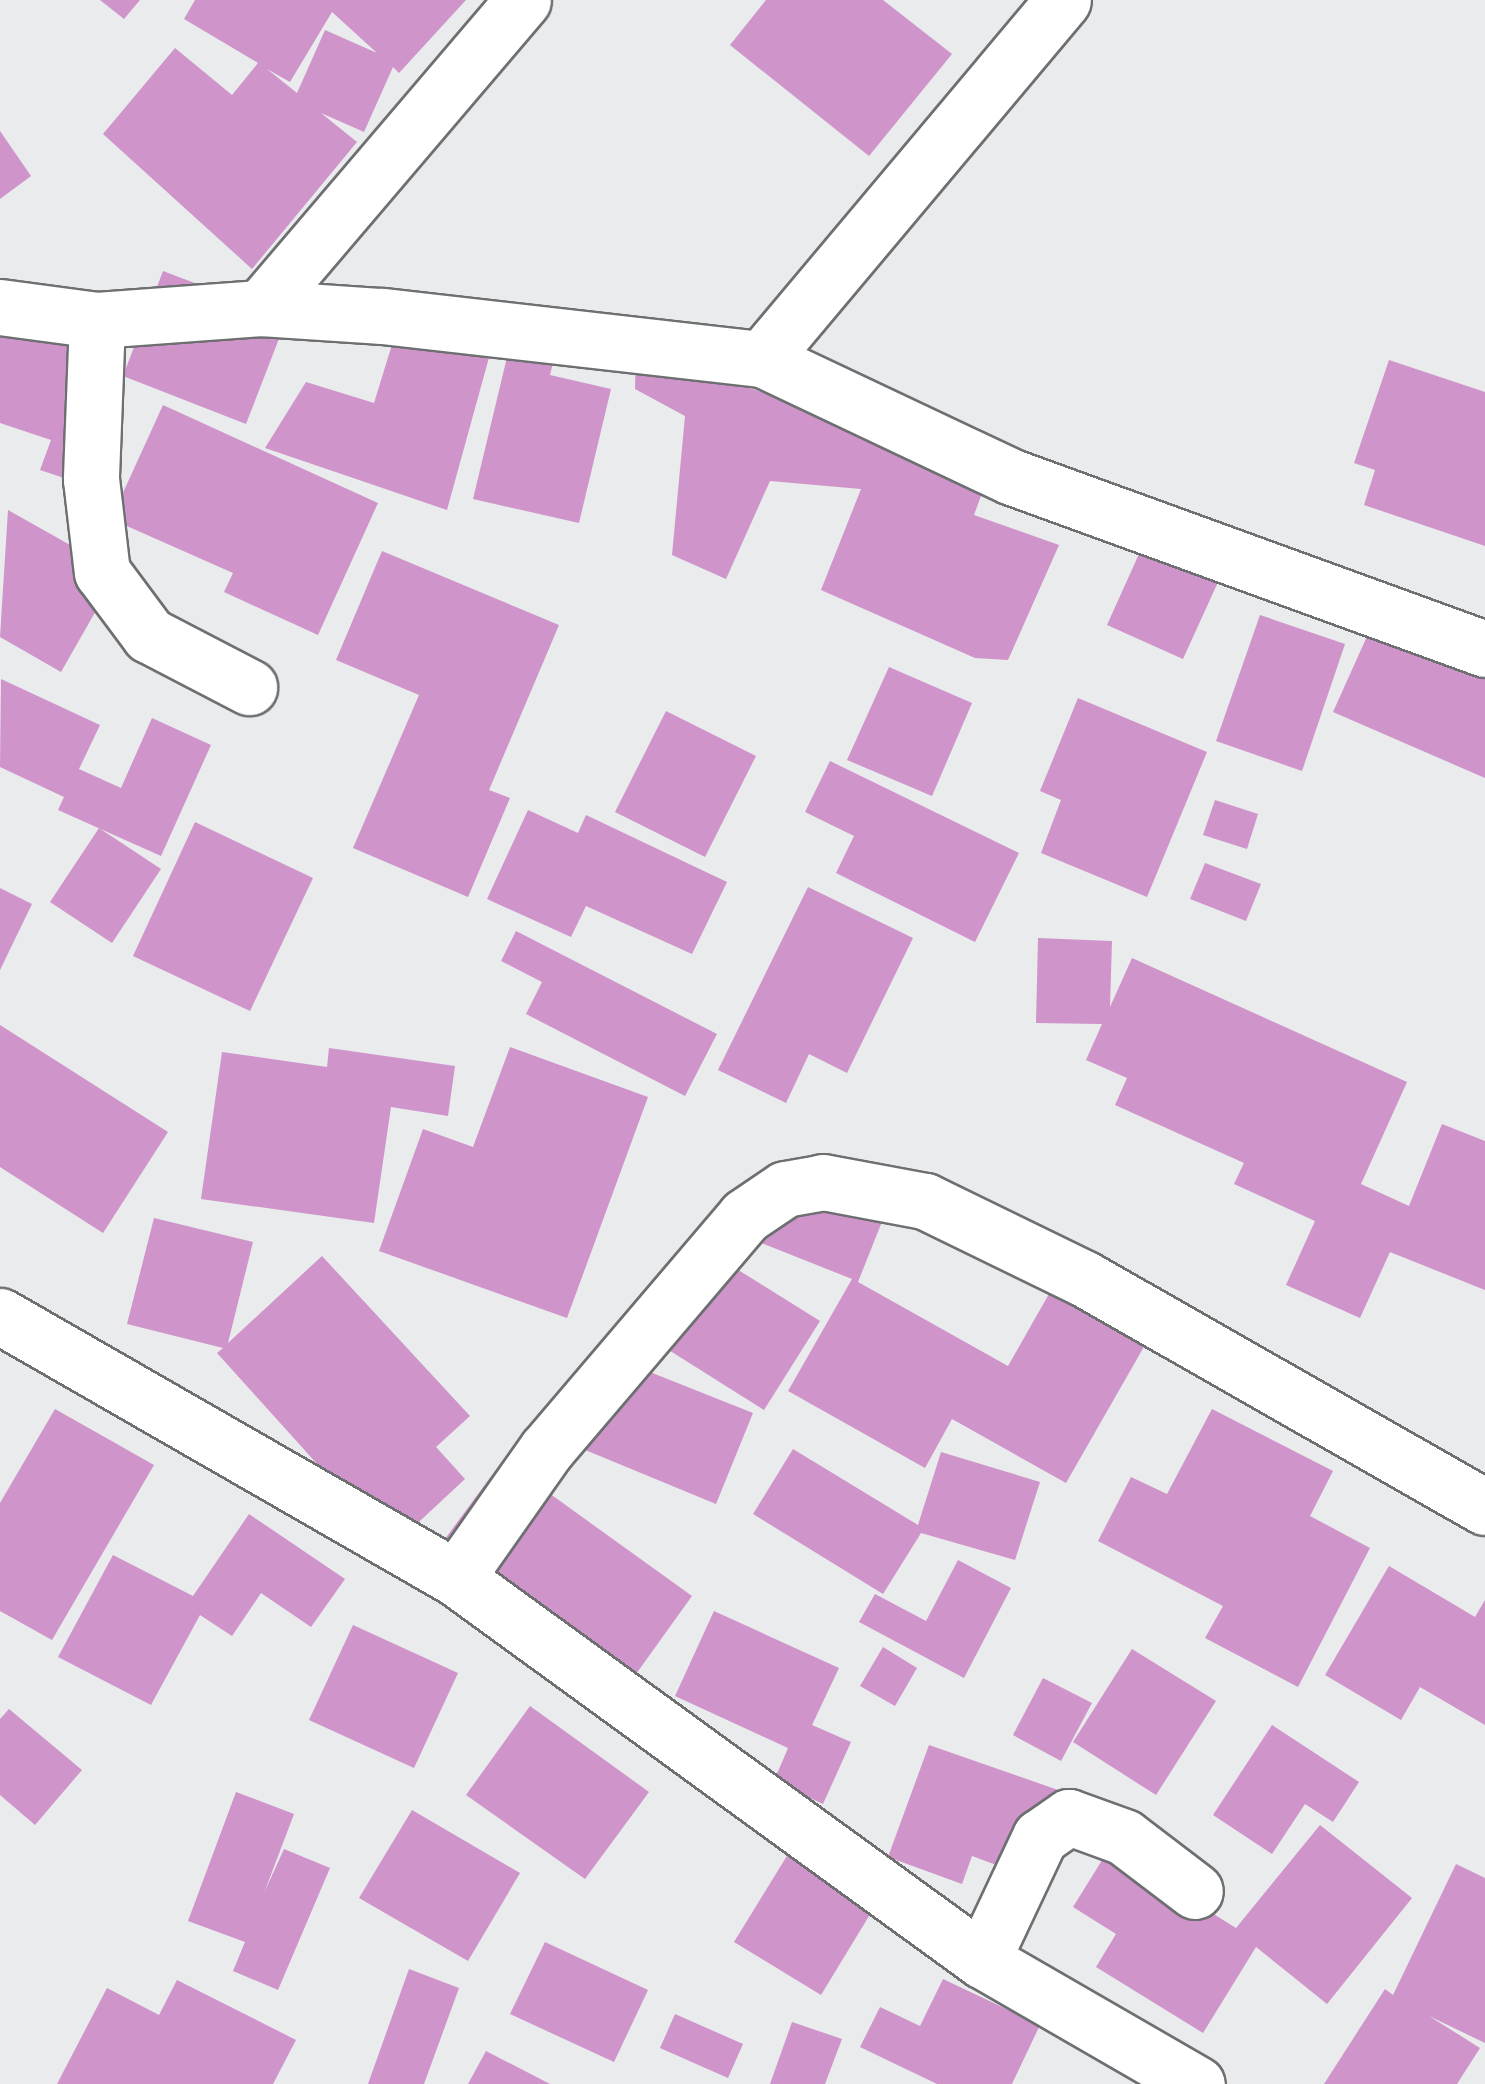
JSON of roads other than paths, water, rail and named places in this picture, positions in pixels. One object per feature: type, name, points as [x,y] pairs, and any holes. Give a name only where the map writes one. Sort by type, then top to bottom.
[{"type":"street","points":[[261,308],[524,0]]},
{"type":"street","points":[[762,359],[1063,0]]},
{"type":"street","points":[[0,307],[97,320],[261,308],[762,359],[1012,477],[1485,649]]},
{"type":"street","points":[[97,320],[91,480],[102,572],[149,635],[250,687]]},
{"type":"street","points":[[456,1578],[546,1450],[745,1216],[784,1188],[823,1182],[925,1201],[1067,1270],[1485,1507]]},
{"type":"street","points":[[0,1316],[456,1578],[982,1960],[1197,2084]]},
{"type":"street","points":[[982,1960],[1040,1838],[1069,1816],[1124,1838],[1195,1891]]}]
